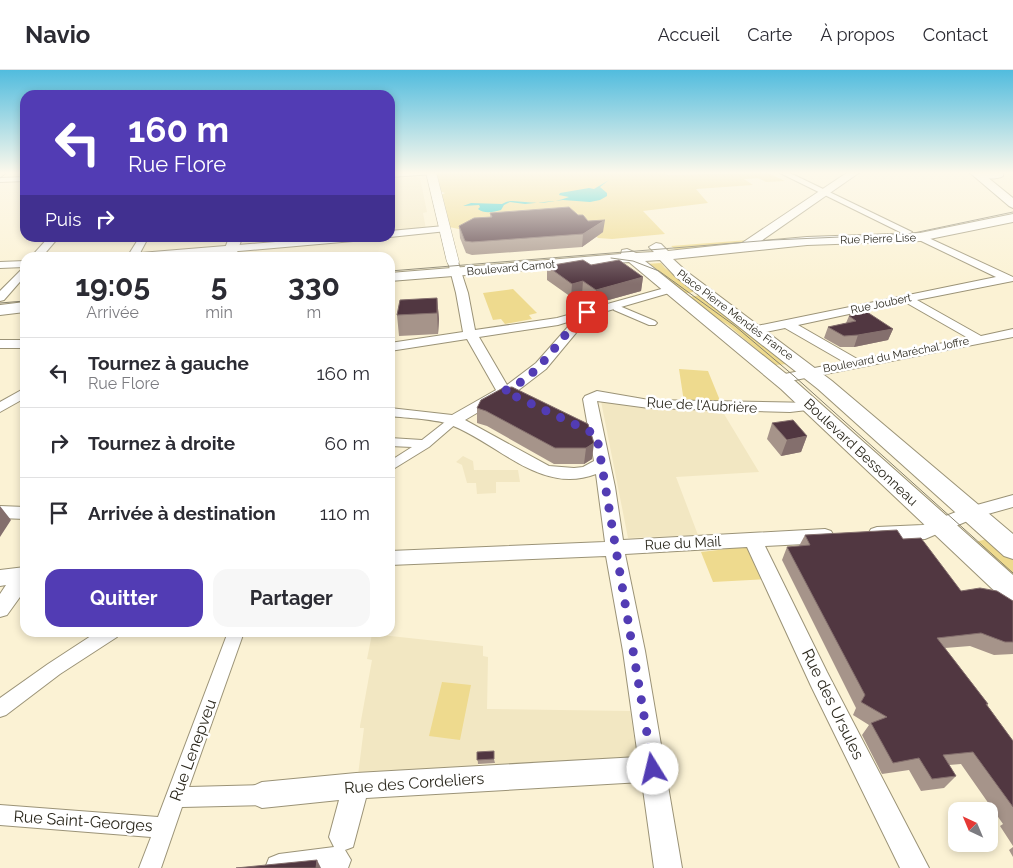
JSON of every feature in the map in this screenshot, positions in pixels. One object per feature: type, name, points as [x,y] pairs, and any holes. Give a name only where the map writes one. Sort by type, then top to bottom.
[{"type":"main road","points":[[744,243],[795,209]]},
{"type":"main road","points":[[744,243],[762,236],[800,209]]},
{"type":"main road","name":"Rue Pierre Lise","points":[[762,236],[907,232],[1013,210]]},
{"type":"main road","name":"Rue Pierre Lise","points":[[658,250],[744,243],[920,237],[1010,220]]},
{"type":"main road","points":[[778,226],[798,235]]},
{"type":"main road","name":"Boulevard Carnot","points":[[395,267],[455,267],[612,259],[658,250]]},
{"type":"main road","name":"Place Pierre Mendès France","points":[[658,250],[681,274],[810,372]]},
{"type":"main road","name":"Boulevard Carnot","points":[[395,276],[455,267],[634,256]]},
{"type":"main road","name":"Place Pierre Mendès France","points":[[634,256],[780,379]]},
{"type":"main road","points":[[0,298],[20,297]]},
{"type":"main road","points":[[0,310],[20,308]]},
{"type":"main road","name":"Boulevard Bessonneau","points":[[810,372],[1013,549]]},
{"type":"main road","name":"Boulevard Bessonneau","points":[[780,379],[1013,591]]},
{"type":"street","points":[[440,209],[471,334],[504,391],[530,404]]},
{"type":"street","points":[[860,209],[907,232]]},
{"type":"street","points":[[395,234],[444,229]]},
{"type":"street","points":[[920,237],[1010,279]]},
{"type":"street","points":[[41,252],[50,242]]},
{"type":"street","points":[[187,252],[304,242]]},
{"type":"street","points":[[0,265],[20,264]]},
{"type":"street","points":[[0,298],[20,276]]},
{"type":"street","name":"Rue Joubert","points":[[756,330],[1010,279]]},
{"type":"street","points":[[395,346],[558,320],[672,289]]},
{"type":"street","points":[[907,299],[978,339]]},
{"type":"street","points":[[617,308],[652,322]]},
{"type":"street","points":[[395,464],[425,444],[454,420],[504,391],[515,387],[541,366],[587,312]]},
{"type":"street","points":[[558,320],[572,330]]},
{"type":"street","name":"Place Pierre Mendès France","points":[[786,323],[856,363]]},
{"type":"street","name":"Boulevard du Maréchal Joffre","points":[[780,379],[1013,333]]},
{"type":"street","points":[[0,344],[20,344]]},
{"type":"street","points":[[4,403],[20,395]]},
{"type":"street","name":"Rue de l'Aubrière","points":[[597,437],[590,401],[593,396],[649,404],[790,408],[811,406]]},
{"type":"street","points":[[395,413],[454,420],[544,470],[558,473],[579,473],[592,470],[601,464]]},
{"type":"street","points":[[581,427],[597,437],[607,487],[615,548],[634,651],[668,868]]},
{"type":"street","points":[[395,442],[425,444]]},
{"type":"street","points":[[863,535],[925,532],[972,512],[1013,501]]},
{"type":"street","points":[[0,512],[20,512]]},
{"type":"street","name":"Rue du Mail","points":[[395,558],[844,536]]},
{"type":"street","name":"Rue des Ursules","points":[[753,540],[819,679],[915,868]]},
{"type":"street","points":[[0,578],[20,576]]},
{"type":"street","points":[[0,609],[20,582]]},
{"type":"street","points":[[0,709],[101,637]]},
{"type":"street","name":"Rue Lenepveu","points":[[150,868],[234,637]]},
{"type":"street","name":"Rue des Cordeliers","points":[[176,797],[262,795],[356,786],[653,769]]},
{"type":"street","points":[[279,868],[340,855],[356,786]]},
{"type":"street","name":"Rue Saint-Georges","points":[[0,816],[166,828]]},
{"type":"shaded area","points":[[395,209],[426,209],[427,212],[423,213],[426,229],[395,232]]},
{"type":"shaded area","points":[[445,209],[657,209],[643,211],[665,234],[612,239],[598,238],[585,225],[464,230],[449,227]]},
{"type":"shaded area","points":[[748,240],[741,244],[676,250],[671,246]]},
{"type":"shaded area","points":[[661,263],[697,291],[684,294],[645,264]]},
{"type":"shaded area","points":[[513,289],[537,313],[529,315],[532,319],[505,324],[501,319],[493,320],[483,293]]},
{"type":"shaded area","points":[[702,295],[788,364],[775,365],[728,325],[708,313],[688,297]]},
{"type":"shaded area","points":[[679,369],[708,371],[721,403],[684,402]]},
{"type":"shaded area","points":[[601,401],[630,404],[632,406],[721,409],[759,472],[676,477],[698,535],[628,538]]},
{"type":"shaded area","points":[[463,456],[473,461],[474,470],[518,470],[520,482],[496,482],[496,493],[477,494],[476,483],[467,483],[462,465],[456,462]]},
{"type":"shaded area","points":[[987,539],[1013,558],[1013,580],[975,542]]},
{"type":"shaded area","points":[[752,546],[767,579],[713,582],[701,552]]},
{"type":"shaded area","points":[[395,636],[483,646],[483,656],[488,657],[487,709],[630,711],[637,756],[495,766],[494,755],[478,756],[478,768],[358,775],[364,728],[360,728],[360,726],[372,660],[367,659],[371,637]]},
{"type":"shaded area","points":[[442,682],[471,685],[460,740],[429,736]]},
{"type":"water","points":[[478,209],[501,209],[489,212],[483,212]]},
{"type":"building","points":[[572,209],[578,215],[583,215],[588,221],[605,220],[583,234],[465,241],[459,226],[474,218],[492,217],[490,213]]},
{"type":"building","points":[[583,260],[591,265],[619,260],[643,277],[596,290],[583,281],[572,284],[547,266]]},
{"type":"building","points":[[437,298],[437,313],[397,315],[400,300]]},
{"type":"building","points":[[867,312],[893,329],[844,336],[828,327],[856,321],[849,316]]},
{"type":"building","points":[[512,387],[588,424],[594,443],[586,448],[555,448],[477,408],[481,400],[503,388]]},
{"type":"building","points":[[793,420],[807,436],[787,440],[772,423]]},
{"type":"building","points":[[897,530],[903,539],[921,538],[961,591],[980,588],[997,591],[1013,601],[1013,642],[1005,642],[981,633],[937,638],[988,704],[986,704],[1013,741],[1013,807],[973,752],[943,755],[956,776],[932,779],[919,758],[893,763],[871,723],[887,717],[861,702],[865,695],[787,547],[810,545],[805,535]]},
{"type":"building","points":[[494,751],[494,759],[477,760],[477,752]]},
{"type":"building","points":[[317,860],[316,868],[236,868]]},
{"type":"tram line","points":[[395,271],[772,240],[909,234],[1013,212]]},
{"type":"tram line","points":[[611,258],[633,261],[659,271],[735,326],[794,376],[1013,573]]},
{"type":"tram line","points":[[0,303],[20,301]]},
{"type":"route","points":[[587,312],[579,319],[541,366],[515,387],[504,391],[589,431],[597,437],[607,487],[616,558],[634,651],[653,769]]}]
